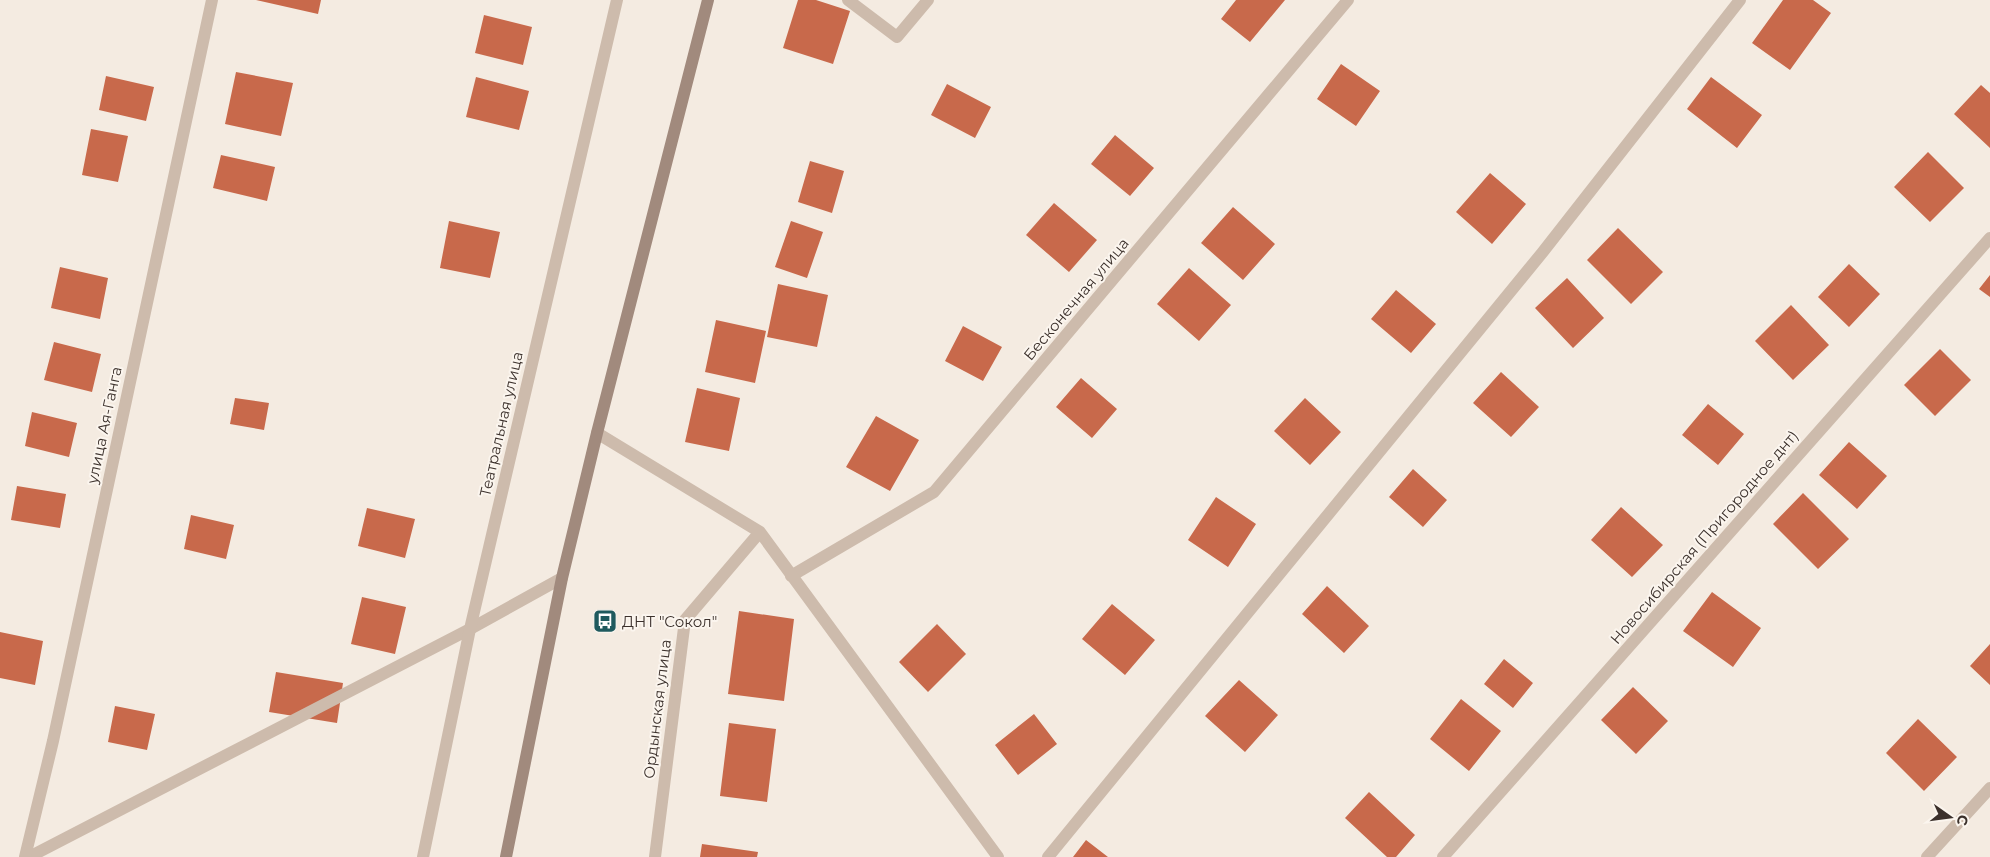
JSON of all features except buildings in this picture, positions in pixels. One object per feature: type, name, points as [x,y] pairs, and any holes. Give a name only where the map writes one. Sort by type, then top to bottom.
[{"type":"street","name":"улица Ая-Ганга","points":[[27,857],[212,0]]},
{"type":"street","name":"Театральная улица","points":[[423,857],[470,629],[617,0]]},
{"type":"street","points":[[506,857],[562,578],[597,433],[708,0]]},
{"type":"street","points":[[848,0],[897,37],[928,0]]},
{"type":"street","name":"Бесконечная улица","points":[[791,576],[934,492],[1348,0]]},
{"type":"street","points":[[1048,857],[1535,261],[1740,0]]},
{"type":"street","name":"Новосибирская (Пригородное днт)","points":[[1443,857],[1990,238]]},
{"type":"street","points":[[597,433],[760,532],[998,857]]},
{"type":"street","name":"Ордынская улица","points":[[655,857],[685,620],[760,532]]},
{"type":"street","points":[[27,857],[470,629],[562,578]]},
{"type":"street","points":[[1927,857],[1990,788]]},
{"type":"place","name":"ДНТ \"Сокол\"","points":[[605,621]]}]
